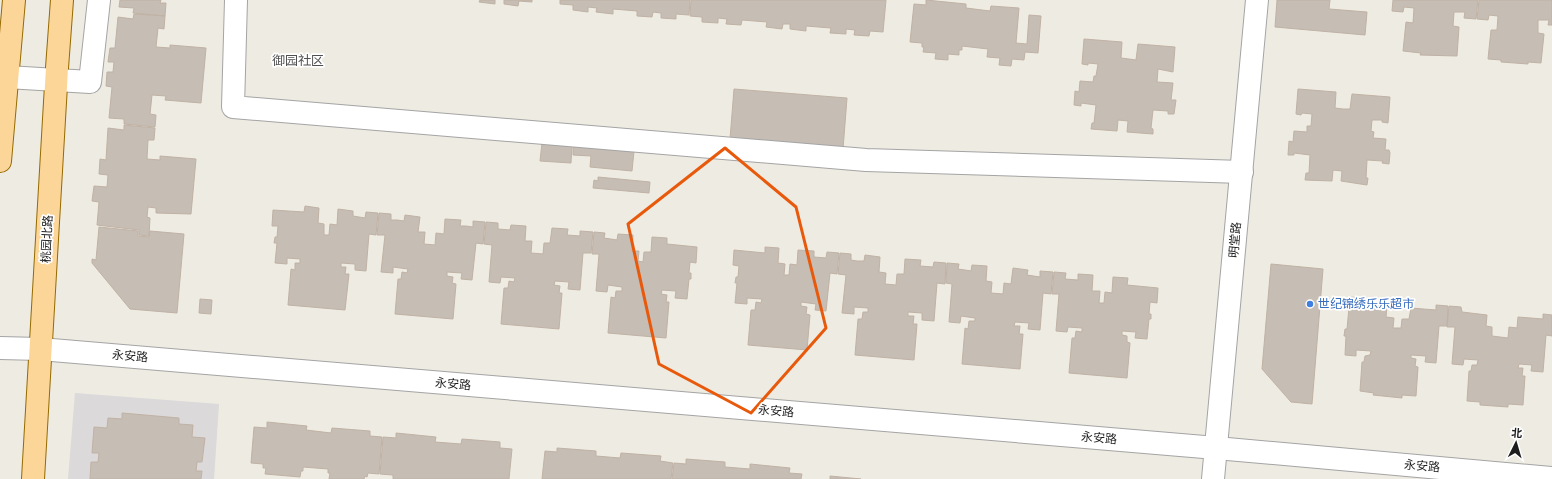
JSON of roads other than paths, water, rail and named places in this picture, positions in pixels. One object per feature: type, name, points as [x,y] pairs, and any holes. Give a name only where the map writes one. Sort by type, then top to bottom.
[{"type":"main road","points":[[0,161],[14,0]]},
{"type":"main road","name":"桃园北路","points":[[32,479],[62,0]]},
{"type":"street","points":[[7,77],[90,82],[99,0]]},
{"type":"street","points":[[236,0],[233,107],[866,160],[1242,172]]},
{"type":"street","name":"明堂路","points":[[1213,479],[1257,0]]},
{"type":"street","name":"永安路","points":[[0,348],[40,349],[1216,448],[1552,478]]},
{"type":"place","name":"世纪锦绣乐乐超市","points":[[1310,304]]},
{"type":"district","name":"御园社区","points":[[298,60]]}]
